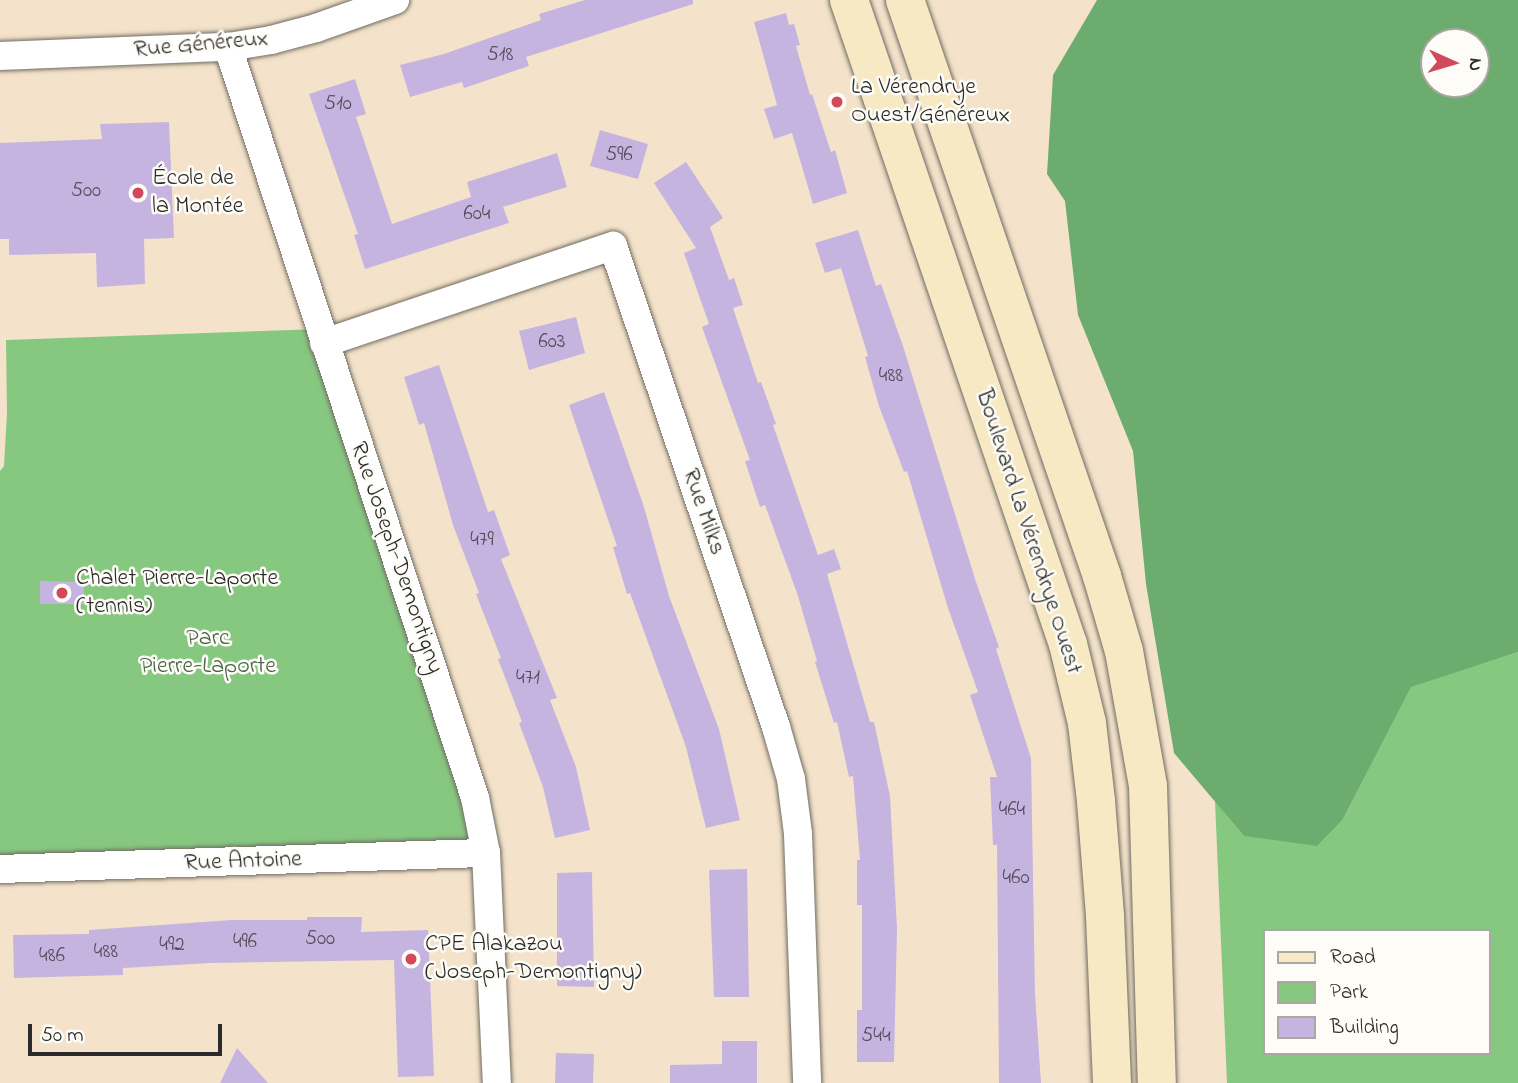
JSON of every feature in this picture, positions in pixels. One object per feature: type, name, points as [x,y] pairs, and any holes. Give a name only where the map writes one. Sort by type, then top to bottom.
[{"type":"main road","name":"Boulevard La Vérendrye Ouest","points":[[849,0],[1068,644],[1087,723],[1096,802],[1105,916],[1112,1083]]},
{"type":"main road","points":[[905,0],[1102,576],[1124,651],[1148,786],[1157,1083]]},
{"type":"street","name":"Rue Généreux","points":[[0,56],[229,47],[304,31],[395,0]]},
{"type":"street","name":"Rue Joseph-Demontigny","points":[[229,47],[324,343],[467,767],[486,853],[497,1083]]},
{"type":"street","name":"Rue Milks","points":[[324,343],[613,246],[776,727],[791,779],[798,834],[807,1083]]},
{"type":"street","name":"Rue Antoine","points":[[0,869],[486,853]]},
{"type":"green space","points":[[1097,0],[1518,0],[1518,652],[1411,687],[1343,819],[1317,846],[1244,836],[1174,753],[1146,584],[1133,451],[1078,315],[1065,201],[1047,174],[1053,75]]},
{"type":"green space","name":"Parc Pierre-Laporte","points":[[319,329],[486,853],[0,869],[0,471],[4,466],[7,413],[6,340]]},
{"type":"green space","points":[[1518,652],[1518,1083],[1227,1083],[1215,801],[1244,836],[1343,819],[1411,686]]},
{"type":"building","points":[[585,0],[693,0],[693,4],[526,57],[529,66],[464,88],[462,82],[410,97],[400,65],[444,54],[541,20],[539,14]]},
{"type":"building","points":[[786,13],[789,25],[794,24],[800,45],[796,46],[810,95],[812,94],[831,152],[835,150],[847,193],[813,204],[792,133],[774,139],[764,109],[777,105],[754,22]]},
{"type":"building","points":[[355,79],[366,114],[356,117],[392,224],[471,197],[467,182],[557,153],[567,187],[503,207],[509,223],[365,269],[354,235],[358,234],[309,94]]},
{"type":"building","points":[[169,122],[174,238],[144,239],[145,284],[97,287],[96,253],[9,255],[9,239],[0,239],[0,143],[102,139],[100,124]]},
{"type":"building","points":[[600,130],[648,144],[638,179],[590,166]]},
{"type":"building","points":[[686,162],[723,218],[710,227],[729,280],[734,278],[743,305],[733,308],[758,383],[761,382],[776,424],[773,425],[818,555],[834,549],[841,569],[827,574],[870,722],[874,722],[890,796],[897,929],[894,1062],[857,1062],[857,1010],[862,1010],[862,905],[857,905],[857,860],[860,860],[853,776],[849,777],[837,722],[834,723],[815,662],[817,661],[797,593],[765,505],[760,507],[745,461],[750,460],[702,327],[709,324],[684,253],[696,248],[654,183]]},
{"type":"building","points":[[858,230],[876,286],[881,284],[903,346],[976,582],[999,647],[996,649],[1031,758],[1035,994],[1041,1083],[999,1083],[997,845],[993,845],[990,777],[997,777],[970,695],[978,692],[948,608],[907,471],[904,472],[879,406],[865,357],[868,356],[841,268],[825,273],[815,243]]},
{"type":"building","points":[[576,317],[585,353],[529,370],[519,331]]},
{"type":"building","points":[[439,365],[488,512],[494,510],[510,555],[501,559],[557,698],[550,700],[576,767],[590,830],[555,838],[543,787],[498,659],[501,658],[476,594],[479,593],[453,525],[424,423],[419,425],[404,377]]},
{"type":"building","points":[[604,392],[644,507],[669,596],[719,729],[740,820],[706,828],[686,747],[630,593],[627,594],[613,547],[617,546],[569,405]]},
{"type":"building","name":"Chalet Pierre-Laporte (tennis)","points":[[40,581],[84,582],[84,604],[40,604]]},
{"type":"building","points":[[747,869],[749,997],[714,997],[709,870]]},
{"type":"building","points":[[592,872],[594,987],[557,986],[557,873]]},
{"type":"building","points":[[307,917],[362,917],[361,932],[428,930],[434,1076],[398,1077],[394,960],[211,963],[123,968],[123,975],[14,978],[13,935],[89,934],[89,930],[232,920],[307,920]]},
{"type":"building","points":[[722,1041],[757,1041],[757,1083],[670,1083],[670,1065],[722,1064]]},
{"type":"building","points":[[237,1048],[268,1083],[220,1083]]},
{"type":"building","points":[[556,1053],[594,1054],[593,1083],[555,1083]]},
{"type":"place","name":"La Vérendrye Ouest/Généreux","points":[[837,102]]},
{"type":"place","name":"École de la Montée","points":[[138,193]]},
{"type":"place","name":"Chalet Pierre-Laporte (tennis)","points":[[62,593]]},
{"type":"place","name":"CPE Alakazou (Joseph-Demontigny)","points":[[411,959]]}]
